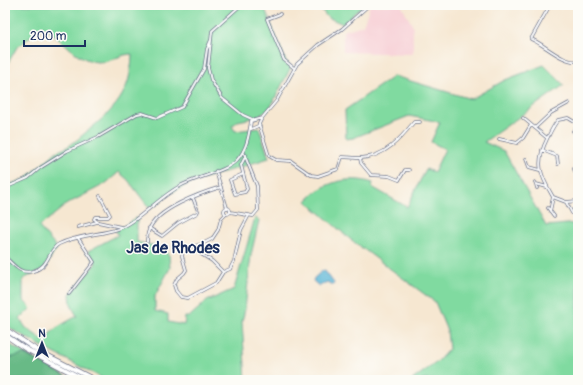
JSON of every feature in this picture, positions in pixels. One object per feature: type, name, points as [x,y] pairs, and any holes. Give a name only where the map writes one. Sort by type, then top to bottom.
[{"type":"highway","points":[[5,329],[35,349],[95,380]]},
{"type":"highway","points":[[5,335],[26,349],[85,380]]},
{"type":"street","points":[[208,59],[211,49],[213,30],[241,5]]},
{"type":"street","points":[[250,130],[258,125],[277,100],[294,68],[305,56],[342,29],[369,5]]},
{"type":"street","points":[[550,5],[531,39],[542,43],[563,58],[578,61]]},
{"type":"street","points":[[280,14],[267,19],[284,60],[294,68]]},
{"type":"street","points":[[5,188],[28,178],[40,168],[67,151],[98,137],[136,114],[142,113],[158,118],[180,108],[204,69],[206,52],[211,40]]},
{"type":"street","points":[[207,48],[209,47],[211,49]]},
{"type":"street","points":[[206,52],[208,59],[208,70],[219,94],[249,118],[254,120],[260,128],[268,154],[276,160],[291,161],[308,174],[318,176],[338,169],[342,157],[360,158],[382,153],[400,138],[414,122],[420,122]]},
{"type":"street","points":[[536,128],[551,113],[569,103]]},
{"type":"street","points":[[5,257],[18,269],[33,271],[45,265],[58,244],[123,227],[135,220],[168,192],[187,182],[232,165],[244,151],[251,124],[254,120],[262,118]]},
{"type":"street","points":[[523,118],[547,138]]},
{"type":"street","points":[[573,131],[578,124],[568,118],[560,119],[556,122],[542,150],[540,170],[553,197],[566,202],[578,201]]},
{"type":"street","points":[[499,140],[516,144],[523,138],[531,125]]},
{"type":"street","points":[[542,150],[557,155],[558,164]]},
{"type":"street","points":[[244,151],[258,190],[258,212],[255,215],[230,212],[226,214],[220,221],[216,235],[208,242],[190,246],[183,250],[182,256],[186,270],[177,279],[174,285],[178,294],[185,298],[191,296],[216,283],[223,272],[230,269],[233,265],[241,230],[249,215]]},
{"type":"street","points":[[243,174],[230,180],[235,194],[245,192],[247,189],[241,165],[246,155]]},
{"type":"street","points":[[360,158],[361,163],[371,175],[389,176],[399,180],[405,170],[408,170]]},
{"type":"street","points":[[526,159],[529,167],[540,170]]},
{"type":"street","points":[[578,159],[574,169],[578,180]]},
{"type":"street","points":[[216,171],[227,208],[230,212]]},
{"type":"street","points":[[537,188],[535,183],[547,187]]},
{"type":"street","points":[[147,242],[149,228],[169,209],[221,187]]},
{"type":"street","points":[[98,222],[94,219],[94,217],[108,217],[110,214],[100,196]]},
{"type":"street","points":[[553,197],[549,209],[554,216]]},
{"type":"street","points":[[149,228],[162,236],[178,222],[197,213],[198,211],[193,198]]},
{"type":"street","points":[[566,202],[570,213],[578,212]]},
{"type":"street","points":[[226,214],[224,211],[227,208]]},
{"type":"street","points":[[78,227],[98,222],[123,227]]},
{"type":"street","points":[[69,294],[94,262],[78,238]]},
{"type":"street","points":[[200,245],[201,254],[223,272]]},
{"type":"shaded area","points":[[370,5],[401,5],[413,26],[413,54],[343,52],[343,31],[363,25]]},
{"type":"green space","points":[[5,5],[269,5],[265,9],[286,61],[291,67],[270,108],[258,117],[238,121],[232,126],[235,131],[259,128],[269,158],[193,182],[171,193],[150,209],[128,180],[119,172],[105,184],[67,204],[39,227],[57,248],[44,269],[23,279],[23,300],[31,308],[20,319],[26,328],[43,340],[56,328],[77,316],[71,305],[70,294],[96,263],[88,251],[118,235],[115,229],[124,226],[137,217],[137,242],[161,247],[169,255],[170,268],[155,296],[155,311],[168,314],[168,322],[184,325],[185,317],[189,317],[207,301],[234,289],[255,218],[259,220],[251,255],[245,309],[242,322],[246,380],[106,380],[13,330],[5,323],[5,186],[25,179],[57,151],[75,141],[113,108],[125,90],[131,68],[132,54],[103,62],[85,59],[43,27],[17,47],[8,63],[5,64]]},
{"type":"green space","points":[[318,5],[363,5],[343,24],[327,17]]},
{"type":"green space","points":[[544,65],[564,85],[484,142],[504,151],[546,226],[578,223],[578,380],[412,380],[437,362],[449,349],[447,331],[435,302],[350,239],[306,201],[313,194],[328,185],[346,180],[355,180],[373,183],[372,187],[407,207],[426,169],[434,172],[445,149],[431,142],[440,122],[409,116],[353,138],[346,139],[345,110],[394,76],[471,99],[505,80]]},
{"type":"green space","points":[[5,341],[12,346],[73,380],[5,380]]},
{"type":"green space","points":[[24,354],[66,376],[65,380],[5,380],[5,359]]},
{"type":"water","points":[[322,271],[325,271],[334,283],[333,285],[327,282],[319,286],[313,281],[314,278]]},
{"type":"district","name":"Jas de Rhodes","points":[[173,247]]}]
